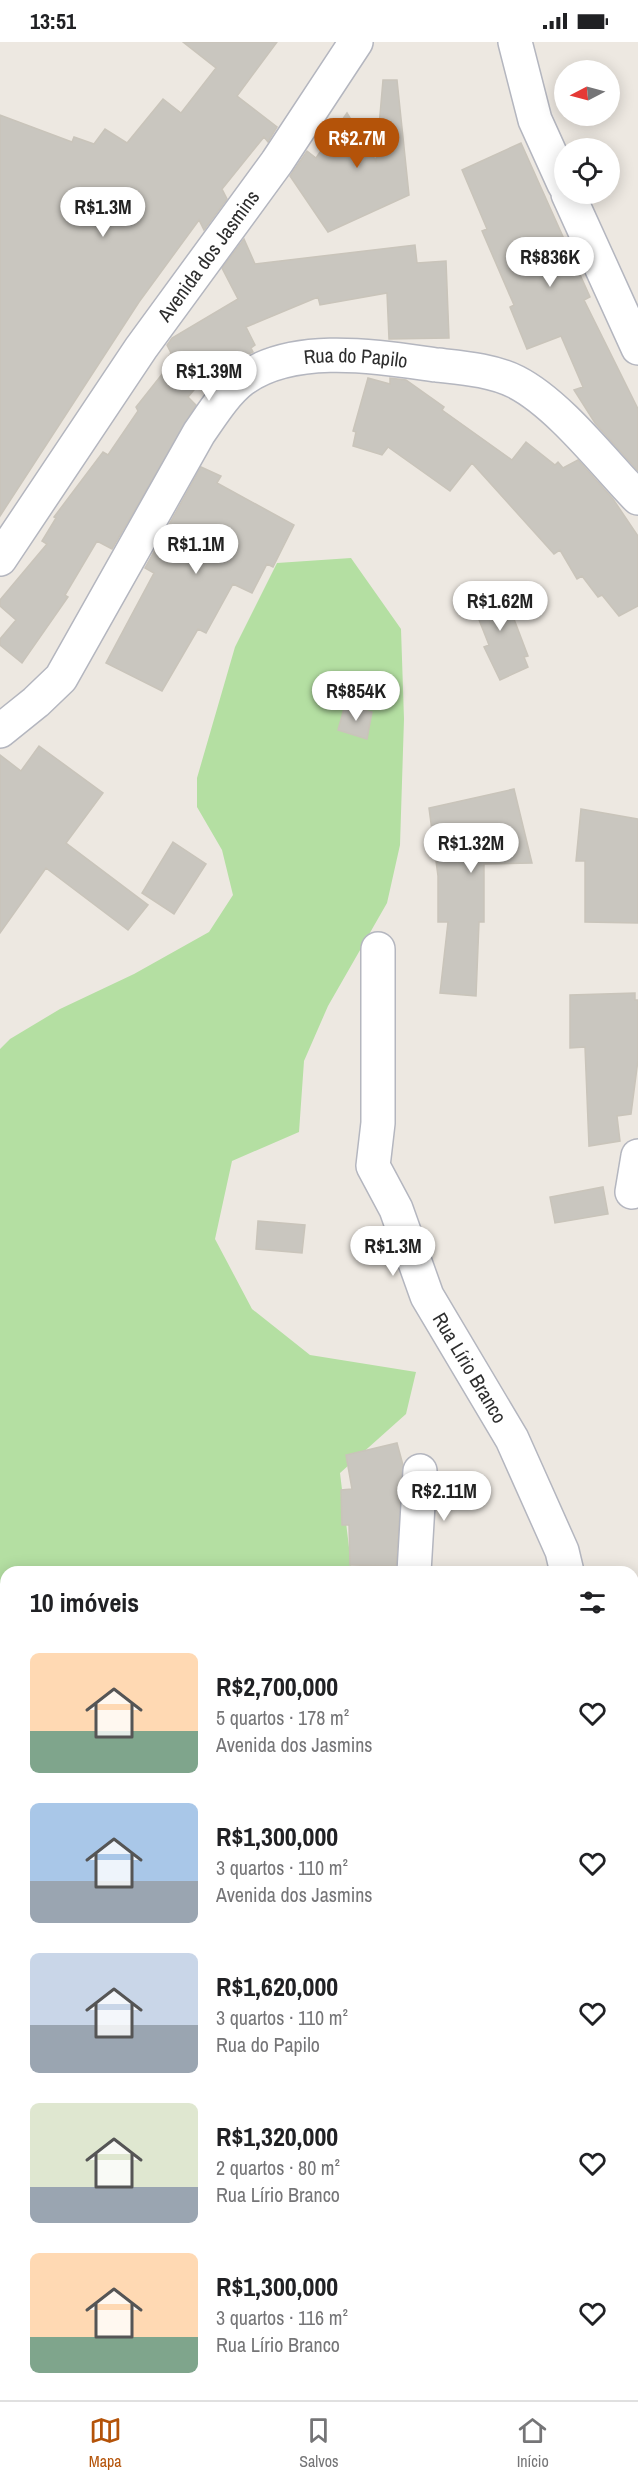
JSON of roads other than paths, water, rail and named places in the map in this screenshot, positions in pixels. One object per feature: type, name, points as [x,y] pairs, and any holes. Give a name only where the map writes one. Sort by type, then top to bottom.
[{"type":"street","name":"Avenida dos Jasmins","points":[[0,559],[141,348],[277,162],[356,42]]},
{"type":"street","points":[[515,42],[535,120],[554,162]]},
{"type":"street","points":[[573,204],[638,348]]},
{"type":"street","name":"Rua do Papilo","points":[[0,731],[61,678],[199,433],[217,408],[242,380],[275,364],[323,355],[375,356],[491,372],[517,383],[552,408],[638,498]]},
{"type":"street","name":"Rua Lírio Branco","points":[[378,949],[378,1123],[373,1166],[396,1209],[427,1296],[512,1439],[562,1551],[566,1566]]},
{"type":"street","points":[[632,1192],[638,1156]]},
{"type":"street","points":[[414,1566],[420,1471]]}]
